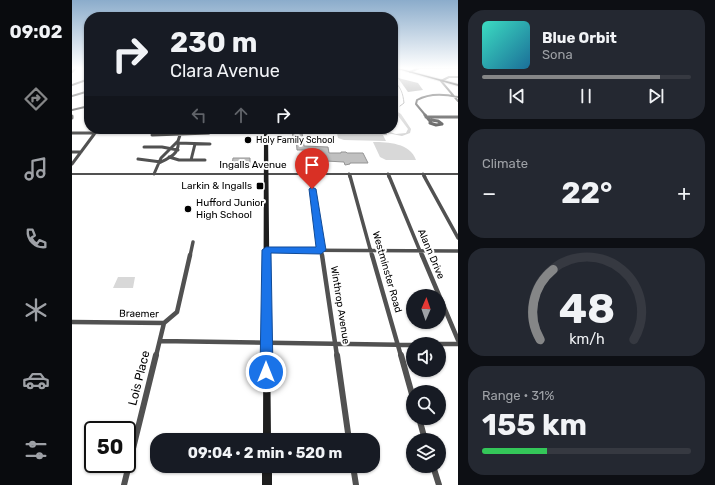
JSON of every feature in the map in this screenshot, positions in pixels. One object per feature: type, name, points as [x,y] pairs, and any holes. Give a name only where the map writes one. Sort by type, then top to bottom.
[{"type":"main road","points":[[266,134],[267,433]]},
{"type":"main road","points":[[267,473],[267,485]]},
{"type":"street","points":[[72,96],[84,92]]},
{"type":"street","points":[[430,121],[425,117],[416,102],[419,98],[455,96],[458,100]]},
{"type":"street","points":[[72,110],[84,107]]},
{"type":"street","points":[[425,117],[458,117]]},
{"type":"street","points":[[72,133],[84,133]]},
{"type":"street","points":[[72,164],[94,134]]},
{"type":"street","points":[[152,135],[182,134]]},
{"type":"street","points":[[154,174],[163,155],[177,142],[182,134]]},
{"type":"street","points":[[177,142],[210,144]]},
{"type":"street","points":[[177,142],[178,150]]},
{"type":"street","points":[[191,160],[196,144]]},
{"type":"street","points":[[144,147],[162,147],[178,150]]},
{"type":"street","points":[[138,159],[160,162],[170,158],[178,150]]},
{"type":"street","points":[[72,152],[81,152]]},
{"type":"street","points":[[163,155],[170,158],[205,160]]},
{"type":"street","name":"Ingalls Avenue","points":[[72,174],[458,174]]},
{"type":"street","name":"Winthrop Avenue","points":[[310,174],[348,433]]},
{"type":"street","name":"Westminster Road","points":[[349,174],[409,385]]},
{"type":"street","name":"Alann Drive","points":[[388,174],[458,340]]},
{"type":"street","points":[[423,174],[458,238]]},
{"type":"street","name":"Braemer","points":[[72,322],[164,323],[168,321],[177,312],[193,242]]},
{"type":"street","points":[[266,250],[458,251]]},
{"type":"street","name":"Lois Place","points":[[124,485],[164,323]]},
{"type":"street","points":[[160,341],[406,344]]},
{"type":"street","points":[[446,344],[458,344]]},
{"type":"street","points":[[354,473],[356,485]]},
{"type":"street","points":[[435,473],[439,485]]},
{"type":"shaded area","points":[[398,112],[401,114],[411,129],[410,133],[402,136],[392,134],[406,133],[408,129],[398,116]]},
{"type":"shaded area","points":[[337,134],[382,134],[386,141],[344,140],[338,138]]},
{"type":"shaded area","points":[[373,142],[392,143],[404,147],[413,154],[416,160],[386,160],[380,157]]},
{"type":"shaded area","points":[[118,277],[135,277],[133,288],[113,288]]},
{"type":"building","points":[[293,134],[302,134],[304,146],[328,147],[329,153],[363,153],[368,163],[350,163],[345,165],[344,162],[326,161],[325,156],[322,156],[320,150],[297,150],[296,137],[293,137]]},
{"type":"building","points":[[233,158],[250,158],[250,165],[232,165]]},
{"type":"waterway","points":[[400,106],[404,103],[401,91]]},
{"type":"place","name":"Holy Family School","points":[[248,140]]},
{"type":"place","name":"Larkin & Ingalls","points":[[260,186]]},
{"type":"place","name":"Hufford Junior High School","points":[[188,209]]},
{"type":"route","points":[[266,372],[266,250],[321,250],[312,189]]}]
